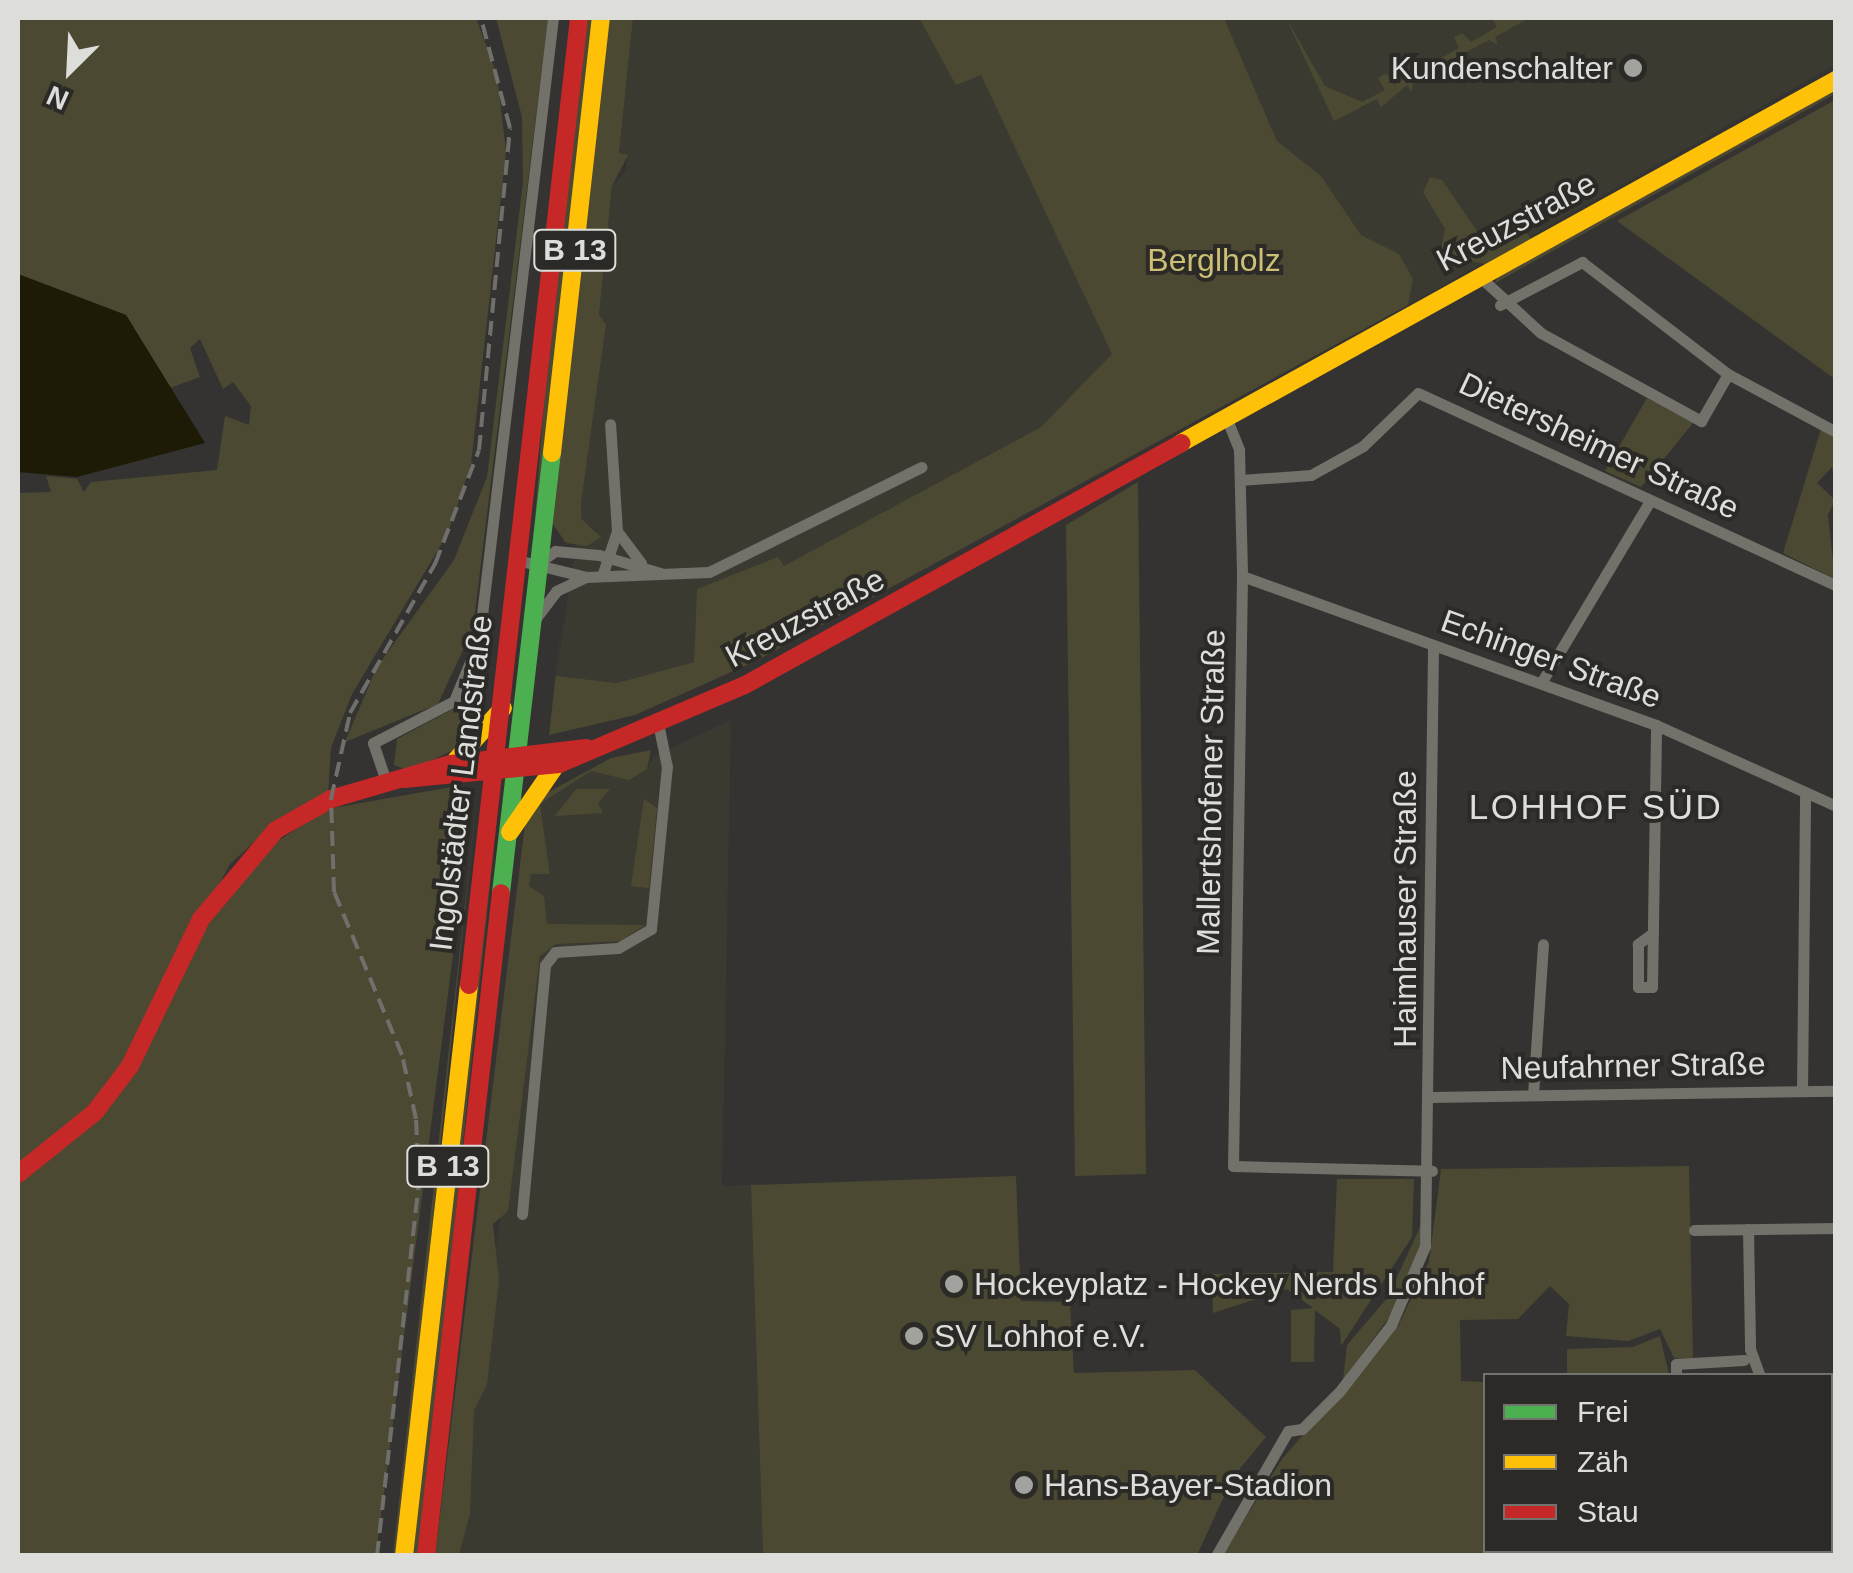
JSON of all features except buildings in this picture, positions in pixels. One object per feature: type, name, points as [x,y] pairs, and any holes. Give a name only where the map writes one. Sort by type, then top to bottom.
[{"type":"main road","name":"Ingolstädter Landstraße","points":[[404,1556],[492,776],[503,708],[578,18]]},
{"type":"main road","name":"Ingolstädter Landstraße","points":[[426,1556],[601,18]]},
{"type":"main road","name":"Kreuzstraße","points":[[396,782],[492,776],[559,764],[586,748],[658,723],[744,685],[1836,80]]},
{"type":"main road","points":[[451,764],[503,708]]},
{"type":"main road","name":"Kreuzstraße","points":[[396,782],[451,764],[520,751],[586,748]]},
{"type":"main road","name":"Kreuzstraße","points":[[510,832],[559,764]]},
{"type":"main road","points":[[18,1174],[95,1112],[130,1066],[194,932],[236,868],[276,830],[330,799],[396,782]]},
{"type":"street","name":"Ingolstädter Landstraße","points":[[396,782],[374,743],[454,702],[479,640],[554,18]]},
{"type":"street","points":[[1500,304],[1582,262],[1728,374],[1836,432]]},
{"type":"street","points":[[1479,276],[1500,304],[1701,421],[1728,374]]},
{"type":"street","name":"Dietersheimer Straße","points":[[1240,480],[1311,475],[1364,446],[1418,393],[1836,585]]},
{"type":"street","name":"Mallertshofener Straße","points":[[1226,417],[1240,480],[1242,576],[1236,1170],[1432,1171]]},
{"type":"street","points":[[602,576],[616,557],[610,424]]},
{"type":"street","points":[[533,622],[556,591],[586,577],[635,577],[748,559],[921,466]]},
{"type":"street","points":[[1541,684],[1650,501]]},
{"type":"street","points":[[617,531],[641,563]]},
{"type":"street","points":[[540,562],[555,552],[616,557],[660,573]]},
{"type":"street","points":[[517,560],[540,562],[586,577]]},
{"type":"street","points":[[635,577],[641,563]]},
{"type":"street","name":"Echinger Straße","points":[[1242,576],[1656,725],[1836,806]]},
{"type":"street","name":"Haimhauser Straße","points":[[1216,1556],[1288,1431],[1302,1428],[1338,1392],[1403,1306],[1425,1246],[1432,1171],[1433,646]]},
{"type":"street","points":[[522,1214],[545,965],[556,952],[618,948],[651,928],[667,767],[658,723]]},
{"type":"street","points":[[1653,933],[1656,725]]},
{"type":"street","points":[[1802,1091],[1805,792]]},
{"type":"street","points":[[1533,1096],[1543,944]]},
{"type":"street","name":"Neufahrner Straße","points":[[1432,1097],[1836,1091]]},
{"type":"street","points":[[1694,1230],[1836,1228]]},
{"type":"street","points":[[1741,1373],[1747,1354],[1748,1229]]},
{"type":"street","points":[[1676,1373],[1676,1364],[1747,1354]]},
{"type":"street","points":[[1747,1354],[1758,1373]]},
{"type":"shaded area","points":[[633,18],[919,18],[956,84],[981,75],[1113,354],[1041,427],[783,567],[778,558],[697,589],[694,662],[617,683],[556,676],[576,544],[598,532],[581,518],[581,503],[606,325],[599,314],[612,186],[626,171],[627,155],[619,154]]},
{"type":"shaded area","points":[[1224,18],[1835,18],[1835,65],[1408,305],[1413,279],[1399,255],[1361,235],[1321,176],[1277,141]]},
{"type":"shaded area","points":[[18,274],[126,315],[205,443],[77,477],[18,472]]},
{"type":"shaded area","points":[[731,720],[722,1186],[751,1185],[763,1555],[450,1556],[540,956],[529,886],[531,874],[550,874],[540,804],[591,771],[647,769],[654,756]]},
{"type":"green space","points":[[18,18],[476,18],[497,75],[506,151],[471,464],[448,533],[352,694],[331,748],[328,795],[274,824],[230,864],[123,1062],[89,1108],[18,1167],[18,493],[51,492],[46,476],[77,479],[84,492],[91,482],[217,470],[225,416],[249,425],[251,406],[233,382],[223,389],[200,339],[190,348],[200,377],[170,388],[126,315],[18,274]]},
{"type":"green space","points":[[496,18],[548,18],[473,628],[438,704],[345,742],[377,667],[454,560],[487,477],[523,182],[522,117]]},
{"type":"green space","points":[[585,18],[594,18],[533,544],[550,325]]},
{"type":"green space","points":[[609,18],[633,18],[619,153],[628,155],[612,186],[599,314],[606,325],[581,503],[581,518],[601,537],[587,546],[566,543],[553,524]]},
{"type":"green space","name":"Berglholz","points":[[919,18],[1224,18],[1277,141],[1321,176],[1361,235],[1399,254],[1413,279],[1408,305],[756,661],[635,715],[549,735],[564,602],[556,676],[617,683],[694,662],[697,589],[778,557],[784,566],[1041,427],[1112,354],[981,75],[956,85]]},
{"type":"green space","points":[[1286,18],[1325,86],[1362,102],[1385,90],[1378,78],[1386,73],[1394,85],[1422,68],[1416,58],[1432,63],[1459,48],[1454,37],[1462,33],[1471,42],[1497,27],[1492,18],[1529,18],[1495,37],[1498,45],[1489,40],[1453,59],[1457,68],[1448,63],[1413,83],[1412,92],[1407,85],[1381,107],[1377,99],[1334,121]]},
{"type":"green space","points":[[1835,88],[1835,94],[1495,283],[1498,275]]},
{"type":"green space","points":[[1835,100],[1835,379],[1617,221]]},
{"type":"green space","points":[[1430,177],[1442,180],[1477,231],[1517,219],[1531,239],[1485,264],[1440,255],[1445,229],[1423,192]]},
{"type":"green space","points":[[1647,398],[1693,423],[1641,487],[1605,471]]},
{"type":"green space","points":[[1821,429],[1835,436],[1835,490],[1832,467],[1817,483],[1835,500],[1828,515],[1835,579],[1783,553]]},
{"type":"green space","points":[[1138,482],[1146,1174],[1075,1176],[1066,525]]},
{"type":"green space","points":[[484,646],[468,743],[409,771],[394,765],[397,739],[457,707]]},
{"type":"green space","points":[[651,750],[647,769],[629,780],[591,771],[540,804],[550,874],[531,874],[529,886],[544,896],[547,924],[645,925],[620,941],[556,944],[540,956],[508,1211],[493,1224],[499,1280],[487,1384],[474,1410],[470,1513],[459,1555],[435,1556],[526,816],[545,794],[611,758]]},
{"type":"green space","points":[[457,786],[472,791],[465,861],[376,1555],[18,1555],[18,1182],[101,1114],[207,923],[263,851],[327,809]]},
{"type":"green space","points":[[576,789],[610,789],[598,803],[603,813],[555,816]]},
{"type":"green space","points":[[499,790],[420,1555],[412,1556]]},
{"type":"green space","points":[[477,794],[398,1555],[393,1556]]},
{"type":"green space","points":[[644,799],[657,808],[649,888],[631,886]]},
{"type":"green space","points":[[1689,1166],[1693,1359],[1674,1358],[1660,1329],[1628,1341],[1566,1336],[1569,1304],[1550,1286],[1518,1319],[1460,1320],[1461,1381],[1483,1382],[1483,1553],[1553,1555],[1222,1556],[1282,1459],[1398,1326],[1429,1262],[1441,1169]]},
{"type":"green space","name":"SV Lohhof e.V.","points":[[1016,1176],[1021,1301],[1070,1302],[1074,1373],[1195,1370],[1266,1437],[1233,1477],[1197,1555],[763,1555],[751,1185]]},
{"type":"green space","points":[[1337,1179],[1414,1179],[1412,1237],[1341,1346],[1340,1329],[1315,1310],[1314,1362],[1291,1362],[1291,1310],[1313,1308],[1287,1289],[1213,1313],[1212,1274],[1333,1272]]},
{"type":"green space","points":[[1426,1214],[1419,1253],[1393,1312],[1343,1380],[1347,1345],[1388,1297]]},
{"type":"green space","points":[[1660,1336],[1669,1373],[1567,1373],[1567,1349],[1633,1347]]},
{"type":"railway","points":[[377,1556],[419,1181],[416,1119],[402,1055],[334,892],[331,799],[350,713],[435,564],[479,450],[510,128],[481,18]]},
{"type":"traffic: fast","points":[[501,893],[552,453]]},
{"type":"traffic: slow","points":[[552,453],[601,18]]},
{"type":"traffic: slow","points":[[1181,443],[1836,80]]},
{"type":"traffic: slow","points":[[456,760],[503,708]]},
{"type":"traffic: slow","points":[[510,832],[554,768]]},
{"type":"traffic: slow","points":[[404,1556],[469,985]]},
{"type":"traffic: jam","points":[[469,985],[579,18]]},
{"type":"traffic: jam","points":[[404,779],[559,764],[745,685],[1181,443]]},
{"type":"traffic: jam","points":[[18,1174],[95,1112],[130,1066],[201,919],[276,830],[331,799],[451,764],[586,748]]},
{"type":"traffic: jam","points":[[426,1556],[501,893]]},
{"type":"place","name":"Kundenschalter","points":[[1633,68]]},
{"type":"place","name":"Hockeyplatz - Hockey Nerds Lohhof","points":[[954,1284]]},
{"type":"place","name":"SV Lohhof e.V.","points":[[914,1336]]},
{"type":"place","name":"Hans-Bayer-Stadion","points":[[1024,1485]]},
{"type":"district","name":"LOHHOF SÜD","points":[[1596,807]]}]
